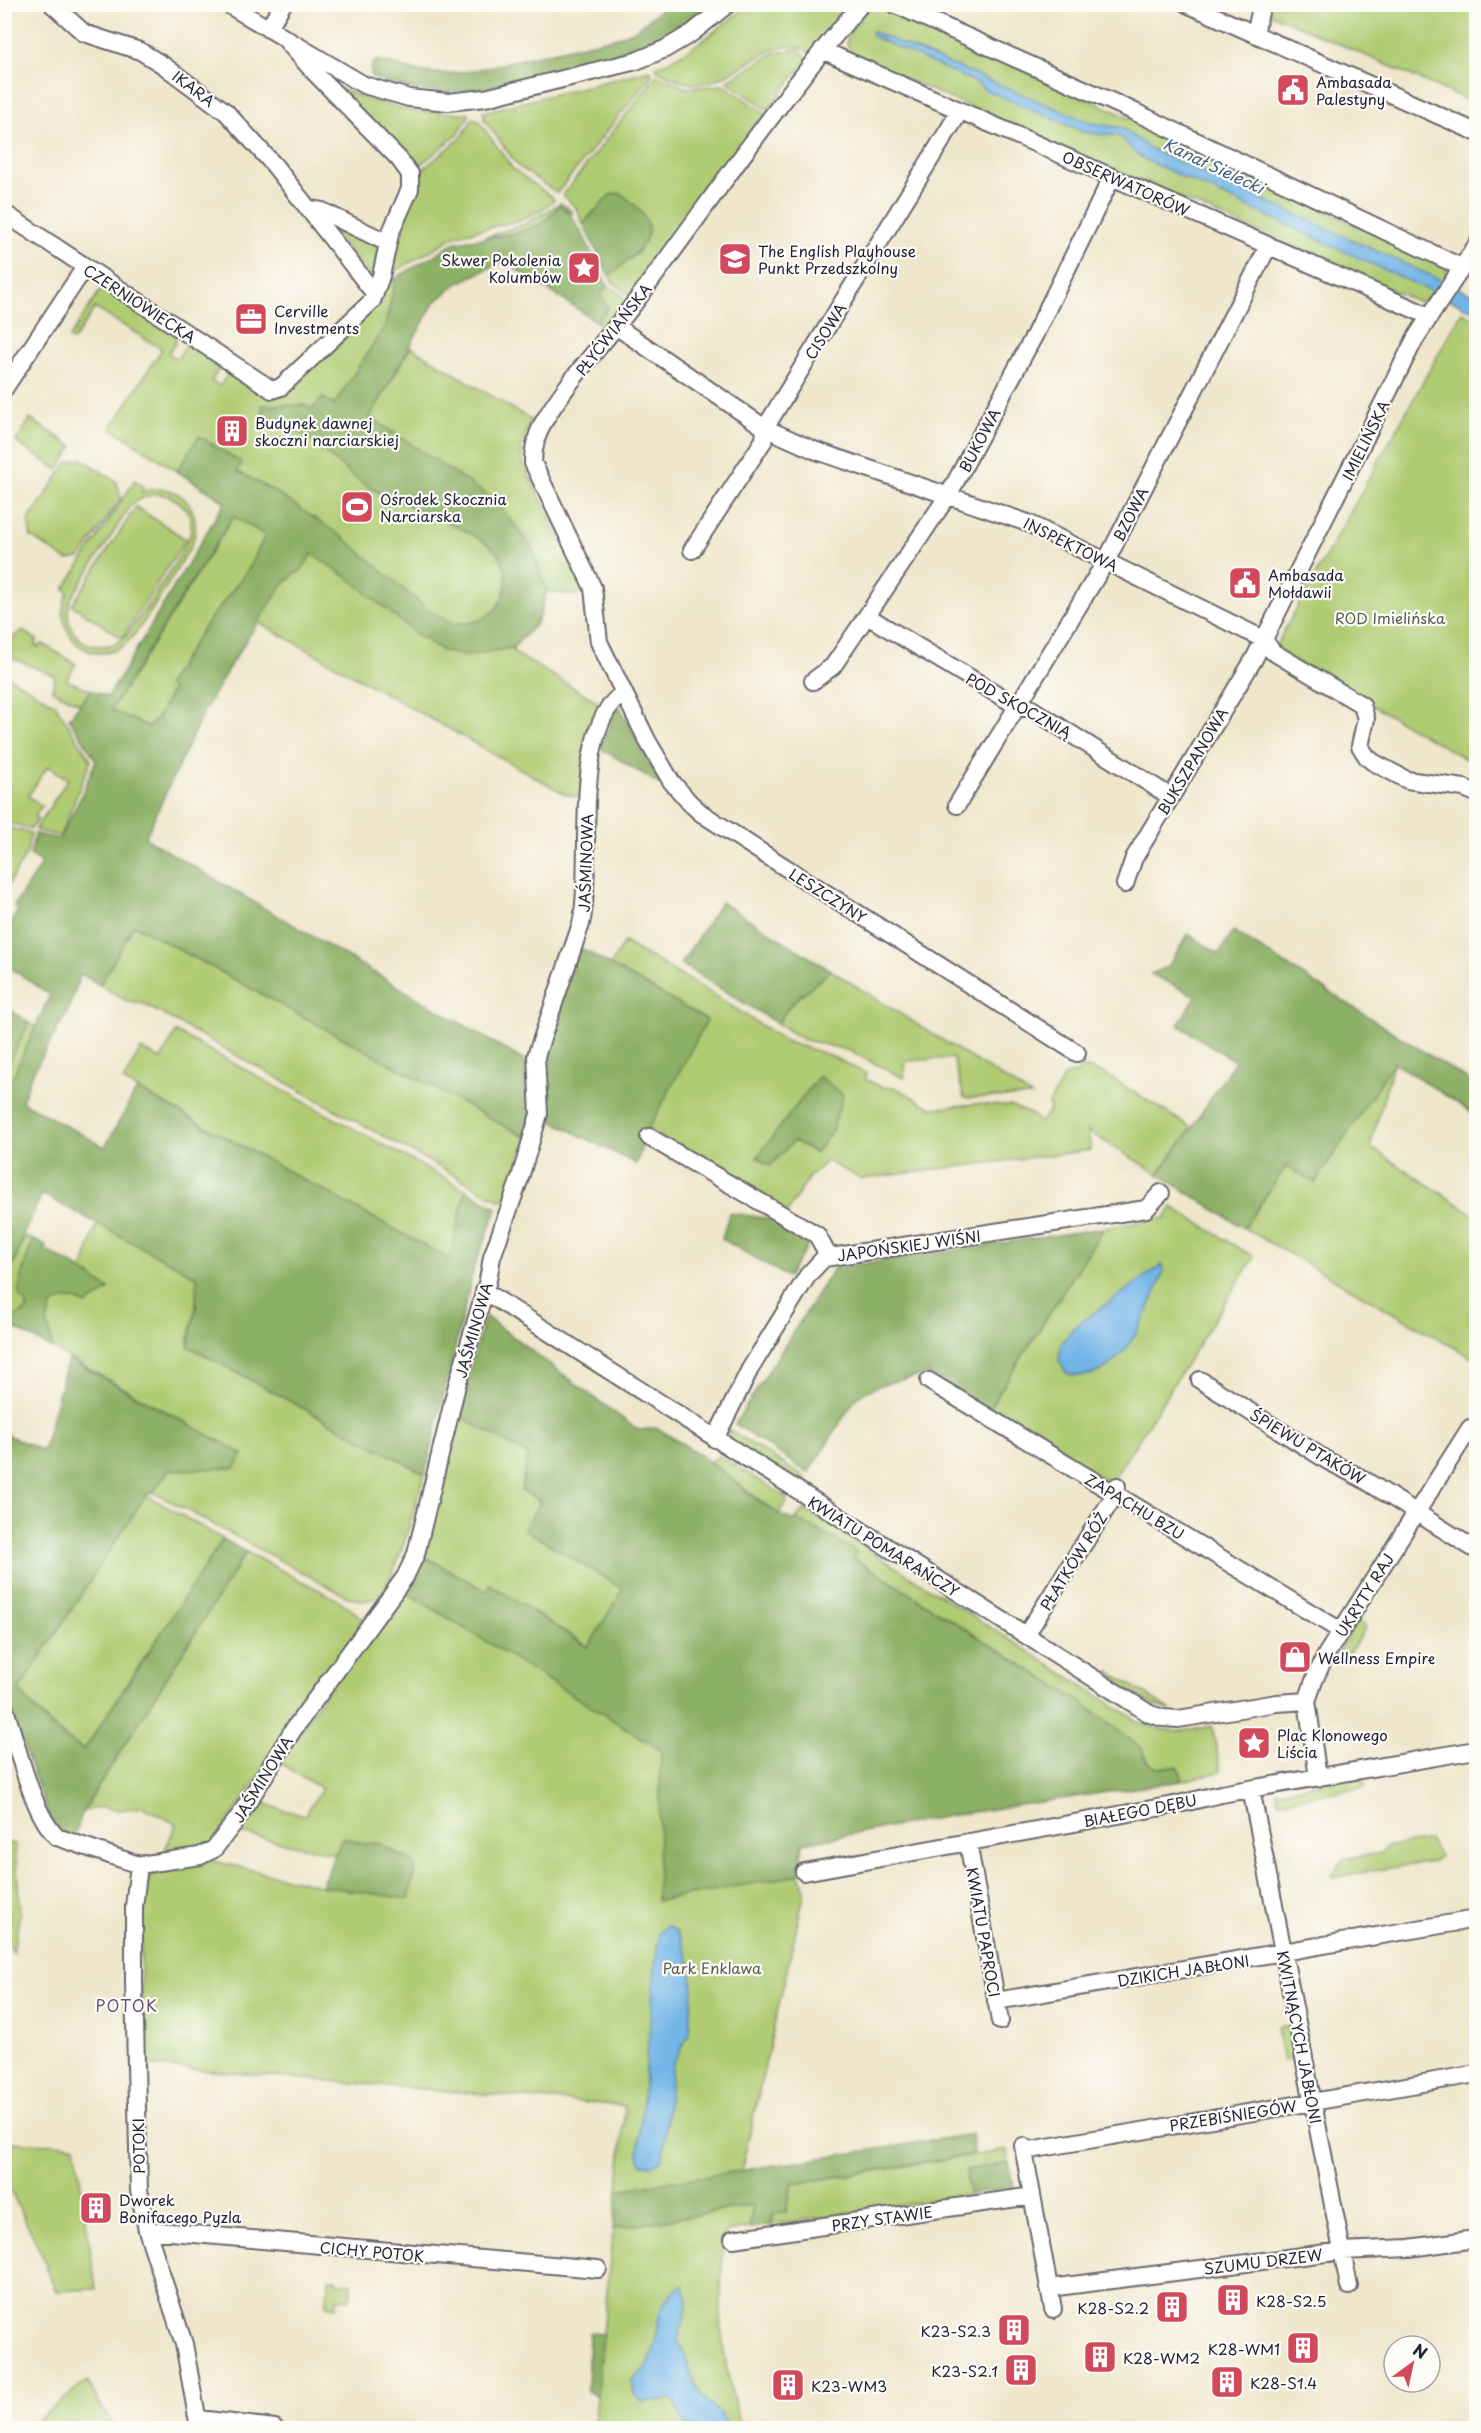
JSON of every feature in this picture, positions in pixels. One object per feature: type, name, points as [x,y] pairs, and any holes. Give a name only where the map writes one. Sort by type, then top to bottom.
[{"type":"street","name":"IKARA","points":[[52,4],[84,33],[140,51],[163,64],[209,98],[250,136],[375,294]]},
{"type":"street","points":[[227,4],[342,73],[372,88],[409,98],[459,101],[484,98],[626,65],[646,58],[692,33],[728,4]]},
{"type":"street","points":[[268,29],[283,4]]},
{"type":"street","name":"PŁYĆWIAŃSKA","points":[[624,693],[599,642],[593,588],[533,463],[533,450],[545,418],[564,391],[617,327],[822,50],[861,4]]},
{"type":"street","points":[[894,4],[1135,112],[1463,268]]},
{"type":"street","points":[[1187,4],[1476,132]]},
{"type":"street","points":[[1254,34],[1262,4]]},
{"type":"street","points":[[286,40],[317,75],[387,145],[410,174],[410,189],[393,226],[375,294]]},
{"type":"street","name":"OBSERWATORÓW","points":[[822,50],[1269,245],[1434,309]]},
{"type":"street","name":"CISOWA","points":[[692,550],[764,440],[765,428],[960,111]]},
{"type":"street","name":"BUKOWA","points":[[813,681],[833,666],[949,494],[1034,336],[1112,177]]},
{"type":"street","points":[[309,209],[322,211],[388,243]]},
{"type":"street","name":"CZERNIOWIECKA","points":[[4,213],[268,387],[276,389],[285,385],[368,306],[375,294]]},
{"type":"street","name":"BZOWA","points":[[957,805],[1106,561],[1269,245]]},
{"type":"street","name":"IMIELIŃSKA","points":[[1263,639],[1434,309],[1476,246]]},
{"type":"street","points":[[4,388],[85,267]]},
{"type":"street","name":"INSPEKTOWA","points":[[617,327],[765,428],[826,454],[949,494],[1028,523],[1263,639],[1273,652],[1362,705],[1366,719],[1360,746],[1362,752],[1373,762],[1407,780],[1456,787],[1476,793]]},
{"type":"street","name":"POD SKOCZNIĄ","points":[[867,616],[1017,706],[1030,708],[1171,797]]},
{"type":"street","name":"BUKSZPANOWA","points":[[1125,884],[1134,858],[1254,659],[1263,639]]},
{"type":"street","name":"LESZCZYNY","points":[[624,693],[647,740],[671,781],[700,813],[1077,1053]]},
{"type":"street","name":"JAŚMINOWA","points":[[140,1865],[200,1856],[214,1849],[238,1818],[293,1730],[405,1577],[416,1554],[467,1345],[484,1291],[495,1245],[519,1181],[539,1114],[536,1056],[586,905],[586,816],[591,761],[607,710],[614,699],[624,693]]},
{"type":"street","points":[[649,1137],[817,1235],[829,1257]]},
{"type":"street","name":"JAPOŃSKIEJ WIŚNI","points":[[715,1439],[743,1380],[819,1261],[829,1257],[1146,1209],[1161,1193]]},
{"type":"street","name":"KWIATU POMARAŃCZY","points":[[484,1291],[1156,1717],[1178,1719],[1276,1703],[1307,1701]]},
{"type":"street","name":"ŚPIEWU PTAKÓW","points":[[1200,1380],[1328,1461],[1364,1479],[1476,1550]]},
{"type":"street","name":"ZAPACHU BZU","points":[[929,1381],[1116,1490],[1341,1631]]},
{"type":"street","name":"UKRYTY RAJ","points":[[1318,1778],[1307,1701],[1320,1665],[1470,1428]]},
{"type":"street","name":"PŁATKÓW RÓŻ","points":[[1026,1635],[1116,1490]]},
{"type":"street","points":[[4,1707],[35,1800],[52,1832],[57,1837],[70,1842],[140,1865]]},
{"type":"street","name":"BIAŁEGO DĘBU","points":[[804,1872],[1251,1789],[1476,1750]]},
{"type":"street","name":"KWITNĄCYCH JABŁONI","points":[[1251,1789],[1349,2286]]},
{"type":"street","name":"KWIATU PAPROCI","points":[[968,1842],[1000,2021]]},
{"type":"street","name":"POTOKI","points":[[140,1865],[134,1918],[138,2152],[139,2190],[147,2230],[184,2344],[199,2424],[275,2428]]},
{"type":"street","name":"DZIKICH JABŁONI","points":[[996,2001],[1476,1919]]},
{"type":"street","name":"PRZEBIŚNIEGÓW","points":[[1032,2196],[1024,2149],[1476,2073]]},
{"type":"street","points":[[1032,2196],[1053,2309]]},
{"type":"street","name":"PRZY STAWIE","points":[[733,2239],[1032,2196]]},
{"type":"street","name":"CICHY POTOK","points":[[147,2230],[598,2269]]},
{"type":"street","name":"SZUMU DRZEW","points":[[1049,2288],[1342,2251],[1409,2248],[1476,2239]]},
{"type":"green space","points":[[667,5],[712,5],[674,33],[638,51],[495,86],[438,92],[400,86],[372,77],[371,67],[377,60],[416,71],[447,74],[471,71],[618,37],[635,30]]},
{"type":"green space","points":[[748,5],[854,5],[812,54],[797,47],[782,47],[767,52],[720,78],[704,83],[683,82],[657,70],[656,67],[693,47]]},
{"type":"green space","points":[[1270,5],[1476,5],[1476,104],[1269,13]]},
{"type":"green space","points":[[876,6],[1132,119],[1446,267],[1444,283],[1435,293],[1419,302],[864,61],[851,51],[847,36],[867,10]]},
{"type":"green space","points":[[799,50],[808,58],[768,110],[727,81],[774,53]]},
{"type":"green space","points":[[651,70],[652,75],[557,193],[518,166],[483,118],[485,117],[483,112]]},
{"type":"green space","points":[[657,75],[686,88],[724,85],[766,114],[631,296],[614,283],[609,276],[640,251],[596,209],[583,224],[576,208],[563,195]]},
{"type":"green space","points":[[339,88],[373,101],[416,112],[469,113],[469,116],[458,134],[414,170]]},
{"type":"green space","points":[[473,118],[478,120],[513,169],[554,200],[541,210],[521,220],[457,235],[389,275],[396,238],[416,175],[462,137]]},
{"type":"green space","points":[[620,193],[645,217],[648,227],[647,237],[642,246],[609,276],[583,224],[610,195]]},
{"type":"green space","points":[[561,203],[572,211],[572,214],[560,205],[542,224],[515,234],[483,238],[525,224]]},
{"type":"green space","points":[[560,205],[581,232],[608,285],[601,294],[608,308],[597,322],[504,261],[458,283],[434,303],[370,417],[496,501],[531,546],[547,591],[539,618],[534,626],[512,648],[463,656],[443,651],[416,634],[350,579],[312,554],[301,571],[293,575],[281,587],[231,664],[204,711],[145,838],[530,1064],[533,1107],[527,1138],[134,925],[100,985],[80,974],[69,1009],[30,1078],[22,1102],[105,1147],[137,1089],[449,1259],[466,1190],[497,1208],[473,1271],[425,1474],[188,1346],[196,1308],[197,1277],[42,1194],[23,1235],[14,1263],[5,1265],[4,1096],[50,995],[5,964],[5,933],[18,910],[14,906],[42,863],[30,855],[35,834],[59,839],[80,799],[96,760],[69,718],[91,690],[108,697],[225,502],[177,471],[199,436],[242,463],[237,471],[275,492],[344,538],[438,616],[459,623],[473,622],[484,618],[501,601],[505,590],[504,566],[498,554],[490,546],[460,528],[366,485],[303,435],[264,421],[262,405],[305,405],[312,409],[323,398],[334,405],[385,326],[396,278],[456,242],[515,234],[542,224]],"holes":[[[233,516],[265,535],[250,567],[202,630],[167,685],[172,689],[159,715],[149,727],[111,710]]]},
{"type":"green space","points":[[338,226],[378,246],[373,276],[371,277],[333,231]]},
{"type":"green space","points":[[396,278],[385,326],[334,406],[496,501],[370,417],[411,347],[531,420],[521,445],[523,463],[584,587],[578,595],[547,591],[534,626],[512,648],[516,654],[598,702],[600,706],[587,739],[582,798],[565,794],[258,622],[281,587],[293,575],[301,571],[312,553],[225,502],[111,428],[162,349],[95,308],[73,341],[69,338],[103,286],[174,334],[176,342],[168,353],[177,359],[185,347],[193,346],[218,363],[219,369],[211,381],[220,386],[230,371],[272,397],[283,396],[381,301],[387,282]]},
{"type":"green space","points":[[608,285],[628,300],[606,330],[597,322],[607,308],[601,294]]},
{"type":"green space","name":"ROD Imielińska","points":[[1462,312],[1476,319],[1476,765],[1274,649]]},
{"type":"green space","points":[[30,419],[73,447],[58,470],[16,442]]},
{"type":"green space","points":[[82,459],[117,482],[121,498],[80,558],[67,560],[31,537],[28,521],[68,462]]},
{"type":"green space","points":[[135,480],[144,486],[141,492],[155,489],[167,490],[178,494],[186,501],[192,510],[195,522],[195,534],[190,548],[148,616],[123,646],[109,652],[96,653],[75,642],[64,619],[64,606],[68,592],[64,589]],"holes":[[[153,494],[160,494],[181,503],[189,515],[191,530],[181,552],[161,586],[122,640],[111,645],[100,646],[81,640],[74,633],[70,624],[68,613],[70,600],[129,508],[138,500]]]},
{"type":"green space","points":[[136,507],[186,539],[122,638],[72,605]]},
{"type":"green space","points":[[234,516],[265,535],[250,567],[202,630],[168,684],[172,689],[159,715],[149,727],[111,710]]},
{"type":"green space","points":[[23,631],[37,640],[35,645],[38,647],[43,644],[76,664],[66,680],[91,690],[80,704],[52,690],[55,676],[5,655],[10,641]]},
{"type":"green space","points":[[5,675],[55,704],[91,760],[60,836],[35,830],[68,779],[48,766],[28,796],[42,806],[35,817],[38,820],[31,829],[5,822]]},
{"type":"green space","points":[[620,707],[661,785],[600,748],[615,712]]},
{"type":"green space","points":[[5,827],[31,833],[27,853],[5,890]]},
{"type":"green space","points":[[721,902],[830,970],[795,1000],[778,1024],[681,964]]},
{"type":"green space","points":[[134,925],[527,1138],[507,1198],[499,1200],[142,1003],[127,1001],[100,985]]},
{"type":"green space","points":[[1233,931],[1476,1085],[1476,1115],[1394,1062],[1315,1183],[1286,1166],[1244,1228],[1158,1174],[1192,1128],[1235,1061],[1178,1025],[1196,996],[1151,974],[1168,967],[1188,934],[1219,954]]},
{"type":"green space","points":[[624,942],[719,998],[785,1041],[829,1055],[867,1074],[865,1079],[881,1087],[897,1088],[931,1108],[976,1104],[1011,1106],[1033,1115],[1040,1123],[1051,1108],[1048,1105],[1065,1075],[1077,1073],[1082,1067],[1103,1073],[1192,1128],[1158,1174],[1088,1131],[1091,1150],[861,1179],[827,1161],[809,1177],[787,1213],[648,1130],[707,1020],[610,966]],"holes":[[[819,1076],[843,1095],[832,1131],[815,1153],[795,1141],[758,1157]]]},
{"type":"green space","points":[[577,946],[707,1020],[648,1130],[636,1164],[544,1117],[543,1067]]},
{"type":"green space","points":[[830,970],[1032,1096],[964,1098],[953,1058],[906,1061],[904,1078],[847,1050],[802,1039],[778,1024],[795,1000]]},
{"type":"green space","points":[[5,1006],[29,1023],[5,1069]]},
{"type":"green space","points":[[29,1023],[37,1028],[5,1096],[5,1069]]},
{"type":"green space","points":[[176,1032],[466,1190],[449,1259],[123,1081],[141,1049],[161,1059]]},
{"type":"green space","points":[[1394,1061],[1370,1147],[1476,1216],[1476,1360],[1244,1228],[1286,1166],[1315,1183]]},
{"type":"green space","points":[[819,1076],[843,1095],[832,1131],[816,1153],[794,1141],[770,1166],[757,1157]]},
{"type":"green space","points":[[1172,1207],[1254,1257],[1111,1483],[988,1410],[1104,1228],[1165,1218]]},
{"type":"green space","points":[[729,1213],[780,1220],[812,1239],[788,1277],[722,1239]]},
{"type":"green space","points":[[97,1223],[197,1277],[196,1308],[188,1346],[425,1474],[401,1552],[381,1597],[363,1601],[348,1597],[153,1492],[169,1470],[235,1468],[243,1454],[53,1349],[47,1322],[51,1306],[62,1299],[76,1299],[109,1289],[82,1270]]},
{"type":"green space","points":[[1104,1228],[988,1410],[928,1374],[879,1386],[854,1401],[808,1473],[735,1424],[834,1268]]},
{"type":"green space","points":[[25,1236],[33,1240],[21,1277],[27,1310],[5,1326],[4,1265],[14,1263]]},
{"type":"green space","points":[[33,1240],[47,1246],[45,1250],[82,1270],[109,1290],[86,1305],[68,1299],[51,1306],[47,1322],[53,1349],[16,1329],[5,1326],[27,1310],[27,1305],[19,1296],[21,1277]]},
{"type":"green space","points":[[485,1316],[638,1430],[657,1428],[711,1463],[767,1507],[791,1519],[803,1522],[857,1552],[853,1558],[1081,1702],[1142,1749],[1146,1761],[1150,1764],[1159,1767],[1177,1767],[1181,1773],[1181,1781],[960,1814],[803,1843],[799,1875],[657,1901],[661,1750],[406,1592],[422,1555],[486,1591],[490,1584],[588,1647],[623,1589],[524,1529],[540,1501],[521,1490],[528,1455],[458,1415]]},
{"type":"green space","points":[[68,1359],[243,1454],[235,1468],[169,1470],[153,1492],[146,1495],[19,1690],[41,1716],[65,1738],[84,1750],[223,1539],[246,1552],[83,1811],[73,1839],[53,1827],[5,1697],[5,1434],[43,1451]]},
{"type":"green space","points":[[458,1415],[528,1455],[521,1490],[540,1501],[525,1529],[623,1589],[589,1647],[490,1584],[486,1591],[422,1555]]},
{"type":"green space","points":[[728,1429],[806,1478],[804,1484],[729,1440]]},
{"type":"green space","points":[[4,1444],[146,1495],[223,1539],[84,1750],[49,1723],[19,1690]]},
{"type":"green space","points":[[719,1456],[785,1496],[787,1502],[778,1514],[710,1462]]},
{"type":"green space","points":[[806,1510],[1141,1723],[1176,1731],[1212,1726],[1221,1772],[1181,1781],[1181,1773],[1177,1767],[1158,1767],[1150,1764],[1142,1749],[1081,1702],[853,1558],[857,1552],[795,1521],[802,1511]]},
{"type":"green space","points":[[246,1552],[340,1601],[366,1621],[213,1843],[202,1848],[162,1857],[176,1824],[143,1807],[117,1810],[102,1807],[83,1811]]},
{"type":"green space","name":"Park Enklawa","points":[[404,1591],[662,1750],[799,1875],[805,1890],[741,2171],[618,2190],[625,2106],[141,2065],[141,1950],[145,1881],[161,1868],[209,1860],[321,1886],[409,1899],[378,1843],[364,1844],[343,1838],[335,1854],[234,1832],[256,1799],[279,1809],[305,1815],[322,1789],[280,1763],[333,1681]]},
{"type":"green space","points":[[1357,1621],[1366,1627],[1346,1659],[1337,1653]]},
{"type":"green space","points":[[1110,1672],[1171,1710],[1156,1706],[1106,1678]]},
{"type":"green space","points":[[1363,1776],[1365,1787],[1278,1802],[1276,1791]]},
{"type":"green space","points":[[343,1837],[364,1844],[378,1843],[414,1862],[415,1869],[409,1899],[321,1886]]},
{"type":"green space","points":[[1429,1840],[1440,1856],[1434,1861],[1335,1877],[1332,1875],[1343,1859],[1381,1853],[1386,1847]]},
{"type":"green space","points":[[5,1842],[15,1844],[20,1913],[13,1953],[5,1935]]},
{"type":"green space","points":[[1284,2026],[1289,2028],[1295,2059],[1283,2061],[1277,2028]]},
{"type":"green space","points":[[972,2134],[974,2154],[792,2184],[786,2212],[774,2214],[771,2225],[749,2228],[753,2205],[613,2229],[618,2190]]},
{"type":"green space","points":[[5,2142],[75,2145],[96,2289],[56,2291],[45,2267],[47,2265],[5,2179]]},
{"type":"green space","points":[[1007,2150],[1008,2163],[966,2170],[969,2195],[771,2225],[774,2214],[786,2212],[792,2184]]},
{"type":"green space","points":[[1008,2163],[1014,2188],[969,2195],[966,2170]]},
{"type":"green space","points":[[754,2205],[749,2228],[726,2232],[721,2283],[725,2354],[741,2428],[594,2428],[613,2229]]},
{"type":"green space","points":[[329,2279],[336,2279],[337,2283],[352,2284],[350,2300],[337,2298],[336,2307],[326,2305]]},
{"type":"green space","points":[[589,2333],[603,2334],[597,2395],[587,2392]]},
{"type":"green space","points":[[87,2381],[115,2428],[30,2428],[34,2423]]},
{"type":"water","points":[[871,31],[1091,123],[1122,128],[1149,148],[1476,296],[1476,312],[1146,160],[1116,135],[1086,133],[983,89],[979,84],[872,36]]},
{"type":"water","points":[[1162,1265],[1164,1271],[1141,1325],[1117,1359],[1102,1370],[1085,1375],[1066,1373],[1059,1360],[1061,1345],[1074,1327]]},
{"type":"water","points":[[668,1926],[675,1930],[681,1939],[689,1959],[693,1987],[689,2033],[672,2066],[663,2157],[658,2163],[650,2165],[640,2163],[638,2153],[657,1947],[660,1932]]},
{"type":"water","points":[[683,2285],[687,2305],[678,2340],[685,2354],[691,2376],[705,2401],[720,2413],[727,2428],[690,2428],[682,2420],[673,2399],[642,2402],[634,2394],[632,2382],[648,2364],[653,2352],[660,2312],[664,2303]]},
{"type":"place","name":"Ambasada Palestyny","points":[[1293,90]]},
{"type":"place","name":"The English Playhouse Punkt Przedszkolny","points":[[735,259]]},
{"type":"place","name":"Skwer Pokolenia Kolumbów","points":[[584,268]]},
{"type":"place","name":"Cerville Investments","points":[[251,319]]},
{"type":"place","name":"Budynek dawnej skoczni narciarskiej","points":[[232,431]]},
{"type":"place","name":"Ośrodek Skocznia Narciarska","points":[[357,507]]},
{"type":"place","name":"Ambasada Mołdawii","points":[[1245,583]]},
{"type":"place","name":"Wellness Empire","points":[[1295,1657]]},
{"type":"place","name":"Plac Klonowego Liścia","points":[[1254,1743]]},
{"type":"place","name":"Dworek Bonifacego Pyzla","points":[[96,2208]]},
{"type":"place","name":"K28-S2.5","points":[[1233,2300]]},
{"type":"place","name":"K28-S2.2","points":[[1172,2307]]},
{"type":"place","name":"K23-S2.3","points":[[1014,2330]]},
{"type":"place","name":"K28-WM1","points":[[1303,2348]]},
{"type":"place","name":"K28-WM2","points":[[1100,2357]]},
{"type":"place","name":"K23-S2.1","points":[[1021,2370]]},
{"type":"place","name":"K28-S1.4","points":[[1227,2382]]},
{"type":"place","name":"K23-WM3","points":[[788,2385]]},
{"type":"district","name":"POTOK","points":[[127,2005]]},
{"type":"water label","name":"Kanał Sielecki","points":[[1214,165]]}]
